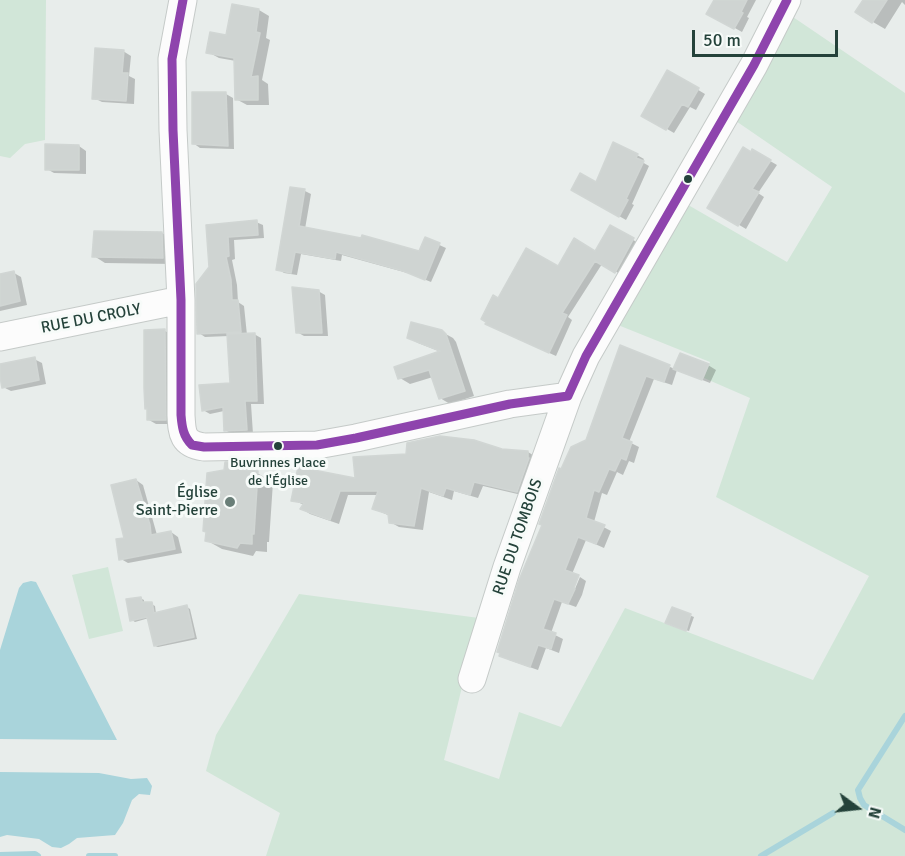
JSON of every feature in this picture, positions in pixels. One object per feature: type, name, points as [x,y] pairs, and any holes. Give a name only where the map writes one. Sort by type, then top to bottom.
[{"type":"street","points":[[183,0],[172,59],[181,300],[182,431],[184,437],[192,445],[204,447],[317,445],[510,404],[568,396]]},
{"type":"street","name":"RUE DU TOMBOIS","points":[[472,679],[507,567],[568,396],[586,356],[754,65],[787,0]]},
{"type":"street","name":"RUE DU CROLY","points":[[0,337],[181,300]]},
{"type":"green space","points":[[0,0],[46,0],[45,140],[25,144],[10,158],[0,156]]},
{"type":"green space","points":[[790,15],[905,93],[905,856],[266,856],[280,813],[206,771],[216,735],[299,594],[479,618],[444,760],[499,779],[519,712],[561,727],[625,608],[813,680],[869,576],[716,497],[750,398],[704,378],[710,362],[613,323],[683,202],[787,262],[832,187],[733,119]]},
{"type":"green space","points":[[108,567],[123,631],[89,639],[72,575]]},
{"type":"water","points":[[36,582],[117,740],[0,739],[0,650],[19,588],[23,583]]},
{"type":"water","points":[[0,772],[99,773],[131,779],[147,778],[152,786],[150,795],[139,794],[132,800],[123,823],[115,835],[77,838],[61,848],[52,847],[39,839],[7,835],[0,837]]},
{"type":"building","points":[[714,0],[747,0],[734,29],[706,14]]},
{"type":"building","points":[[863,0],[887,0],[872,23],[855,12]]},
{"type":"building","points":[[232,4],[259,9],[256,32],[260,33],[251,77],[258,76],[258,100],[235,100],[234,58],[206,53],[210,32],[226,35]]},
{"type":"building","points":[[95,48],[124,50],[122,73],[128,73],[126,101],[92,99]]},
{"type":"building","points":[[667,70],[699,88],[688,107],[682,104],[666,130],[641,116]]},
{"type":"building","points":[[192,92],[226,92],[228,146],[192,144]]},
{"type":"building","points":[[613,142],[638,154],[636,158],[644,161],[619,217],[571,190],[580,173],[596,182]]},
{"type":"building","points":[[45,144],[79,145],[79,170],[45,170]]},
{"type":"building","points":[[743,147],[751,152],[752,149],[771,160],[752,189],[759,192],[738,226],[707,208]]},
{"type":"building","points":[[290,187],[305,189],[299,226],[361,238],[362,235],[419,251],[425,237],[440,243],[425,280],[403,271],[336,252],[335,259],[295,252],[291,273],[276,270]]},
{"type":"building","points":[[257,220],[258,235],[228,237],[229,256],[226,257],[232,300],[238,300],[241,332],[197,334],[196,284],[209,267],[206,225]]},
{"type":"building","points":[[610,225],[634,238],[615,273],[595,261],[562,313],[567,315],[549,353],[485,324],[486,322],[481,319],[493,295],[498,298],[526,248],[558,266],[574,238],[595,251]]},
{"type":"building","points":[[94,231],[162,232],[163,258],[92,257]]},
{"type":"building","points":[[14,271],[20,301],[0,306],[0,274]]},
{"type":"building","points":[[292,287],[319,290],[322,333],[296,333]]},
{"type":"building","points":[[411,322],[442,330],[446,334],[465,391],[439,399],[429,370],[398,379],[394,367],[440,351],[407,338]]},
{"type":"building","points":[[165,329],[166,420],[147,420],[144,388],[144,330]]},
{"type":"building","points":[[255,333],[257,401],[245,401],[247,430],[224,431],[223,407],[202,411],[199,385],[230,383],[227,334]]},
{"type":"building","points":[[620,345],[670,365],[664,382],[646,376],[622,438],[632,442],[626,460],[621,458],[615,471],[609,469],[599,492],[594,490],[586,518],[605,525],[596,544],[578,537],[565,570],[579,575],[575,589],[568,604],[554,599],[543,629],[556,633],[551,649],[538,645],[530,667],[499,656],[500,653],[497,652],[519,580],[542,525],[539,524],[559,468],[561,469],[571,447],[586,440]]},
{"type":"building","points":[[680,353],[709,364],[702,380],[673,369]]},
{"type":"building","points":[[35,357],[39,380],[2,388],[0,364]]},
{"type":"building","points":[[440,436],[474,440],[502,449],[528,451],[529,458],[517,492],[474,482],[470,495],[446,488],[443,496],[421,488],[414,526],[389,523],[388,514],[372,509],[378,491],[340,491],[330,520],[300,509],[304,503],[291,501],[298,467],[355,478],[353,457],[406,454],[407,443]]},
{"type":"building","name":"Église Saint-Pierre","points":[[225,462],[241,462],[241,470],[258,471],[252,544],[240,543],[237,548],[205,541],[206,532],[203,531],[207,473],[224,470]]},
{"type":"building","points":[[136,479],[151,535],[171,531],[175,549],[119,560],[116,539],[124,538],[111,485]]},
{"type":"building","points":[[141,597],[142,602],[152,602],[154,613],[187,605],[194,637],[154,646],[147,617],[130,621],[126,599]]},
{"type":"building","points":[[672,607],[691,614],[686,631],[665,623]]},
{"type":"waterway","points":[[905,716],[858,790],[864,805],[905,830]]},
{"type":"waterway","points":[[761,856],[833,813]]},
{"type":"waterway","points":[[0,855],[35,854],[38,856]]},
{"type":"waterway","points":[[89,856],[115,856]]},
{"type":"transit line","points":[[183,0],[172,59],[173,130],[181,300],[181,415],[184,431],[192,445]]},
{"type":"transit line","points":[[568,396],[586,356],[754,65],[787,0]]},
{"type":"transit line","points":[[192,445],[204,447],[317,445],[510,404],[568,396]]},
{"type":"place","name":"Buvrinnes Place de l'Église","points":[[278,446]]},
{"type":"place","name":"Église Saint-Pierre","points":[[230,502]]}]
